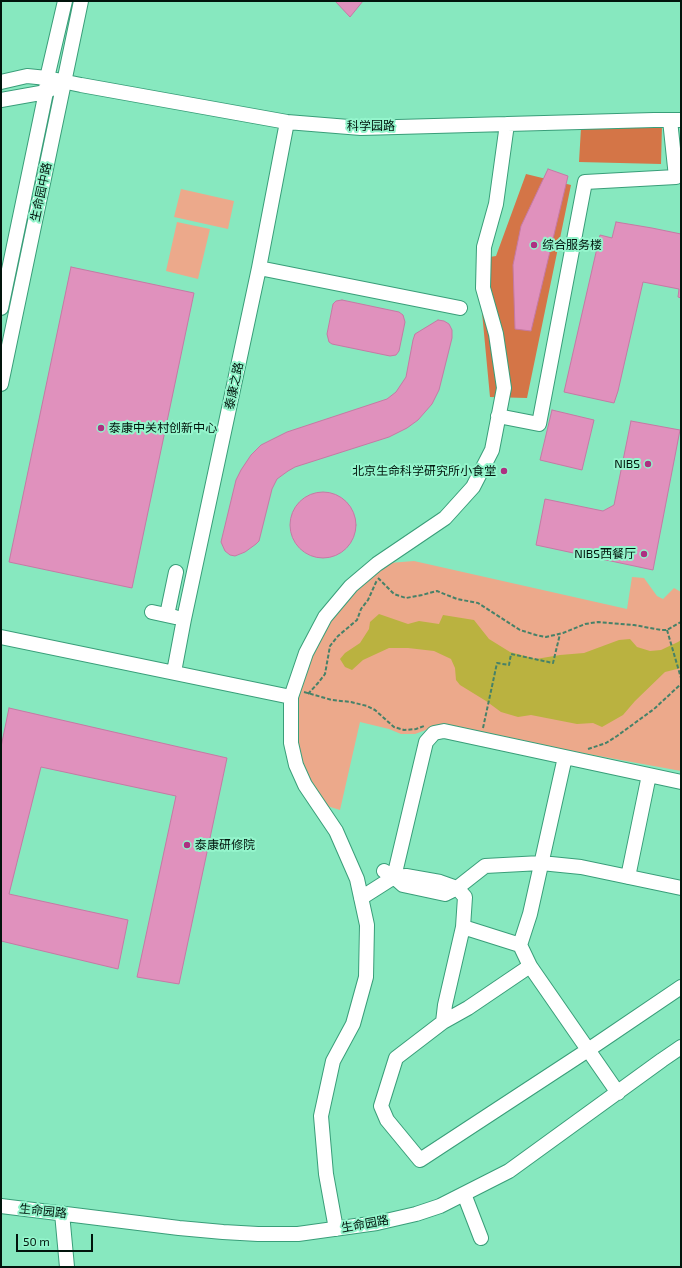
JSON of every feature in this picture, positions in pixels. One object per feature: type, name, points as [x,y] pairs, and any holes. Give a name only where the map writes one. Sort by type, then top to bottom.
[{"type":"street","name":"生命园中路","points":[[1,308],[46,92],[47,78],[65,1]]},
{"type":"street","name":"生命园中路","points":[[1,384],[81,1]]},
{"type":"street","name":"科学园路","points":[[1,82],[27,76],[47,78],[287,122],[361,128],[676,120]]},
{"type":"street","points":[[1,100],[46,92],[64,82]]},
{"type":"street","points":[[498,416],[539,424],[585,182],[678,177],[676,120]]},
{"type":"street","name":"泰康之路","points":[[174,672],[259,268],[287,122]]},
{"type":"street","points":[[336,1229],[326,1174],[321,1116],[333,1061],[354,1024],[366,977],[367,925],[357,879],[336,831],[305,785],[296,765],[291,743],[292,692],[306,653],[325,617],[350,586],[374,574],[377,564],[445,518],[472,486],[492,450],[504,388],[496,334],[483,288],[484,247],[496,204],[507,124]]},
{"type":"street","points":[[259,268],[460,308]]},
{"type":"street","points":[[167,615],[176,572]]},
{"type":"street","points":[[152,612],[184,619]]},
{"type":"street","points":[[1,637],[174,672],[292,692]]},
{"type":"street","points":[[362,898],[389,874],[426,742],[434,733],[444,731],[681,782]]},
{"type":"street","points":[[565,757],[530,914],[520,945],[530,966],[618,1093]]},
{"type":"street","points":[[628,877],[649,775]]},
{"type":"street","points":[[389,874],[403,885],[445,894],[456,888],[486,866],[541,863],[581,867],[681,888]]},
{"type":"street","points":[[443,1022],[444,1005],[463,927],[465,897],[456,888]]},
{"type":"street","points":[[463,927],[520,945]]},
{"type":"street","points":[[530,966],[468,1008],[443,1022],[396,1058],[381,1106],[387,1120],[420,1160],[588,1050],[681,986]]},
{"type":"street","name":"生命园路","points":[[1,1206],[223,1232],[258,1234],[298,1234],[377,1223],[416,1214],[440,1206],[509,1172],[681,1047]]},
{"type":"street","points":[[464,1194],[481,1238]]},
{"type":"street","points":[[62,1213],[67,1267]]},
{"type":"path","points":[[374,574],[394,594],[406,598],[437,591],[457,599],[478,603],[520,630],[536,636],[546,637],[560,634],[585,624],[598,622],[634,625],[661,630],[667,630],[681,622]]},
{"type":"path","points":[[308,694],[325,674],[330,646],[338,636],[358,620],[361,609],[368,600],[374,574]]},
{"type":"path","points":[[667,630],[681,677]]},
{"type":"path","points":[[486,730],[483,729],[497,663],[509,665],[512,654],[553,663],[560,634]]},
{"type":"path","points":[[583,748],[588,749],[606,743],[654,709],[681,684]]},
{"type":"path","points":[[292,692],[367,706],[375,710],[394,727],[404,730],[416,729],[429,724]]},
{"type":"shaded area","points":[[662,125],[661,164],[579,162],[581,128]]},
{"type":"shaded area","points":[[526,174],[571,185],[527,398],[490,397],[477,259],[496,256]]},
{"type":"shaded area","points":[[181,189],[234,201],[228,229],[174,217]]},
{"type":"shaded area","points":[[177,222],[210,229],[198,279],[166,271]]},
{"type":"shaded area","points":[[414,561],[627,609],[632,577],[644,578],[657,596],[663,599],[674,588],[681,592],[681,771],[511,740],[439,725],[415,734],[401,734],[389,729],[360,722],[340,810],[324,805],[305,785],[291,697],[325,617],[377,564]]},
{"type":"shaded area","points":[[379,614],[408,624],[419,621],[439,624],[443,615],[474,620],[489,639],[510,652],[536,659],[584,653],[619,640],[630,639],[637,647],[650,651],[661,650],[681,640],[681,668],[665,672],[623,715],[602,727],[593,723],[577,724],[531,715],[518,717],[501,712],[460,685],[456,680],[455,668],[451,659],[434,651],[408,648],[389,648],[363,660],[352,670],[345,667],[340,659],[345,653],[360,643],[369,629],[370,622]]},
{"type":"building","points":[[335,1],[363,1],[350,17]]},
{"type":"building","name":"综合服务楼","points":[[548,169],[568,176],[531,331],[515,329],[513,265],[521,226]]},
{"type":"building","points":[[616,222],[681,234],[681,298],[678,297],[679,289],[643,282],[614,403],[564,392],[600,235],[612,238]]},
{"type":"building","name":"泰康中关村创新中心","points":[[71,267],[194,293],[132,588],[9,562]]},
{"type":"building","points":[[342,300],[399,312],[403,315],[405,322],[399,351],[396,355],[390,356],[332,344],[329,342],[327,334],[333,304],[336,301]]},
{"type":"building","points":[[438,320],[449,324],[452,330],[452,338],[439,390],[432,404],[418,420],[407,428],[389,437],[295,467],[288,471],[277,479],[272,489],[259,541],[245,552],[235,556],[230,555],[225,551],[221,542],[236,480],[251,455],[261,445],[287,432],[387,399],[396,392],[406,377],[415,334]]},
{"type":"building","points":[[552,410],[594,420],[582,470],[540,460]]},
{"type":"building","name":"NIBS","points":[[631,421],[680,430],[653,570],[536,545],[545,499],[603,511],[614,505]]},
{"type":"building","points":[[317,492],[329,492],[336,494],[347,501],[354,512],[356,525],[354,538],[347,549],[336,556],[329,558],[317,558],[310,556],[299,549],[292,538],[290,531],[290,519],[292,512],[299,501],[310,494]]},
{"type":"building","name":"泰康研修院","points":[[9,708],[227,758],[179,984],[137,977],[176,796],[41,767],[9,894],[128,920],[118,969],[1,941],[1,747]]},
{"type":"place","name":"综合服务楼","points":[[534,245]]},
{"type":"place","name":"泰康中关村创新中心","points":[[101,428]]},
{"type":"place","name":"NIBS","points":[[648,464]]},
{"type":"place","name":"北京生命科学研究所小食堂","points":[[504,471]]},
{"type":"place","name":"NIBS西餐厅","points":[[644,554]]},
{"type":"place","name":"泰康研修院","points":[[187,845]]}]
